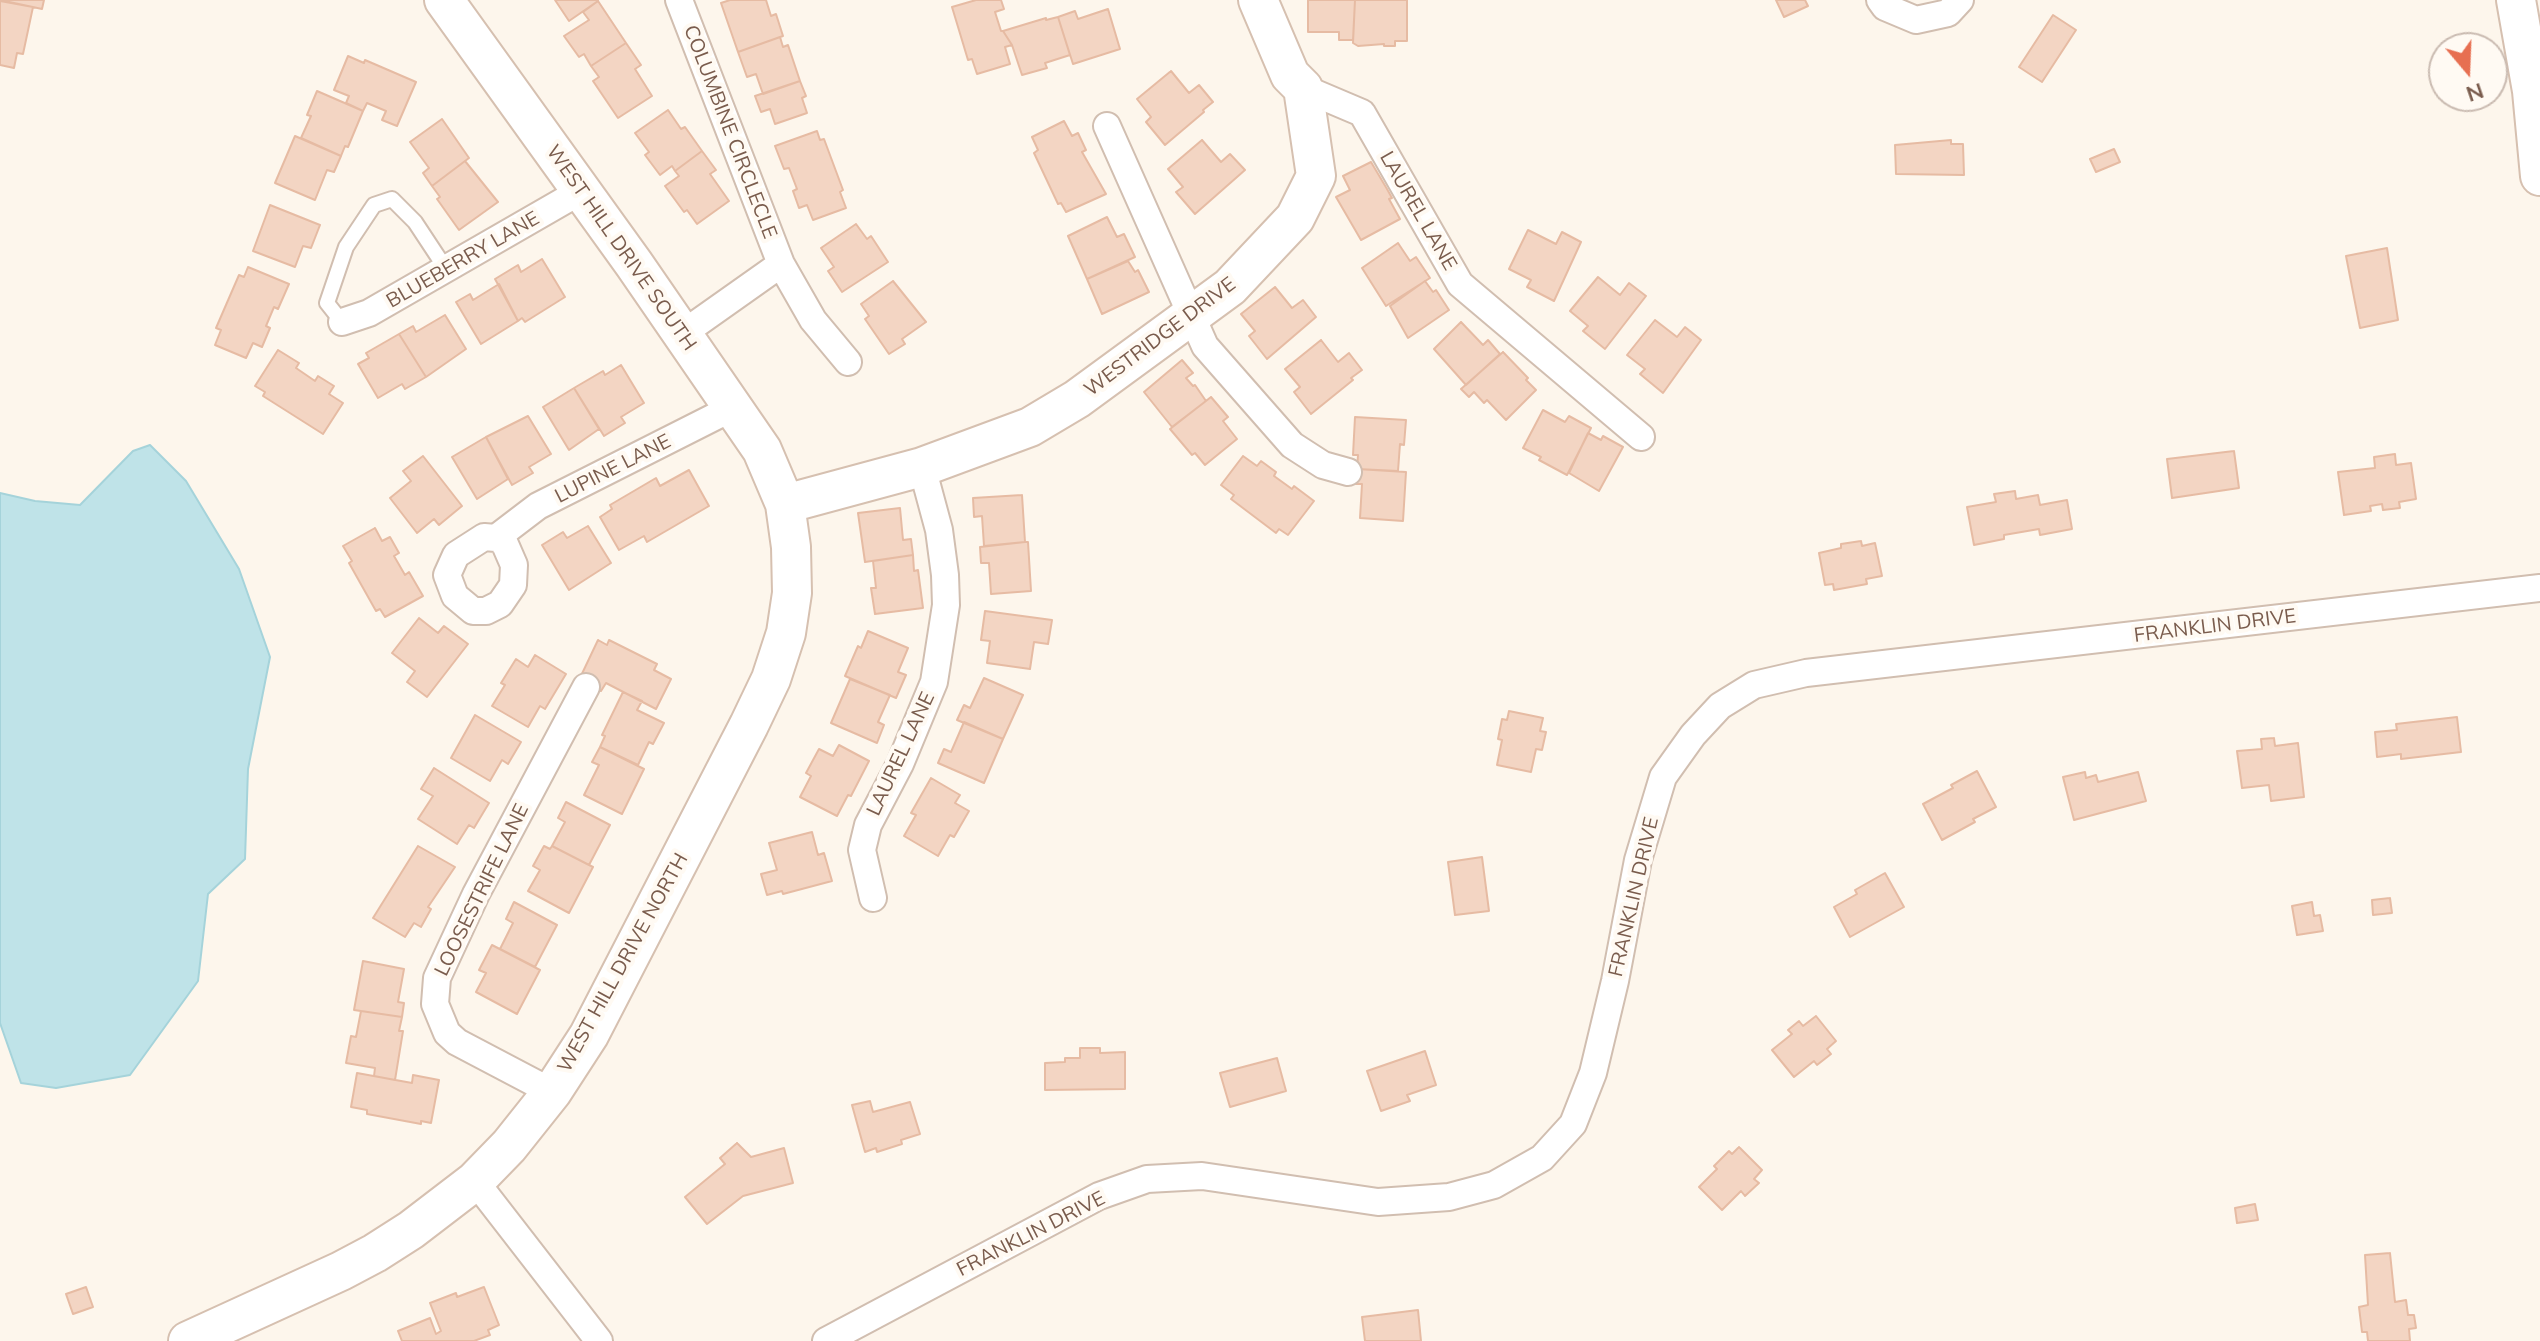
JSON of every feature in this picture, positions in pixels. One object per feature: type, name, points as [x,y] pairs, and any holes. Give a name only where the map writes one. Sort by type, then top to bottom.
[{"type":"street","name":"WEST HILL DRIVE SOUTH","points":[[444,0],[734,407],[762,450],[785,504]]},
{"type":"street","name":"COLUMBINE CIRCLECLE","points":[[679,0],[781,264],[813,320],[848,362]]},
{"type":"street","name":"WESTRIDGE DRIVE","points":[[785,504],[922,467],[1030,427],[1077,399],[1230,287],[1295,218],[1316,176],[1303,88],[1290,75],[1258,0]]},
{"type":"street","points":[[1880,0],[1885,7],[1916,20],[1954,6]]},
{"type":"street","points":[[2516,0],[2536,88],[2540,176]]},
{"type":"street","name":"LAUREL LANE","points":[[1303,88],[1362,113],[1460,284],[1641,437]]},
{"type":"street","points":[[1107,126],[1205,346],[1292,445],[1323,465],[1348,472]]},
{"type":"street","name":"BLUEBERRY LANE","points":[[342,322],[360,318],[581,191]]},
{"type":"street","name":"COLUMBINE CIRCLECLE","points":[[682,334],[781,264]]},
{"type":"street","name":"LUPINE LANE","points":[[496,538],[538,506],[734,407]]},
{"type":"street","name":"LAUREL LANE","points":[[873,898],[862,850],[868,825],[900,764],[934,682],[946,605],[939,530],[922,467]]},
{"type":"street","name":"WEST HILL DRIVE NORTH","points":[[188,1341],[301,1291],[375,1253],[411,1230],[475,1181],[509,1146],[552,1092],[589,1035],[771,679],[786,633],[792,593],[791,547],[785,504]]},
{"type":"street","name":"FRANKLIN DRIVE","points":[[826,1341],[1099,1196],[1147,1179],[1202,1176],[1378,1202],[1449,1197],[1494,1185],[1542,1158],[1573,1124],[1593,1073],[1615,981],[1638,860],[1663,777],[1693,735],[1720,706],[1754,685],[1806,673],[2540,588]]},
{"type":"street","name":"LOOSESTRIFE LANE","points":[[552,1092],[457,1042],[447,1033],[435,1004],[437,978],[476,894],[586,687]]},
{"type":"street","points":[[475,1181],[599,1341]]},
{"type":"lane","points":[[342,322],[327,303],[346,247],[374,205],[392,199],[415,222],[446,269]]},
{"type":"water","points":[[150,445],[186,481],[239,569],[270,657],[248,769],[245,859],[208,894],[198,981],[130,1075],[56,1088],[21,1083],[0,1023],[0,493],[35,501],[80,505],[133,451]]},
{"type":"building","points":[[0,0],[44,0],[42,9]]},
{"type":"building","points":[[555,0],[598,0],[598,1],[569,21]]},
{"type":"building","points":[[766,0],[771,16],[776,14],[783,36],[738,52],[721,3]]},
{"type":"building","points":[[976,0],[1001,0],[1004,9],[995,12],[1001,31],[1012,45],[1005,47],[1010,64],[977,74],[972,59],[968,60],[952,7]]},
{"type":"building","points":[[1308,0],[1355,0],[1353,40],[1339,40],[1339,32],[1308,32]]},
{"type":"building","points":[[1355,0],[1407,0],[1407,41],[1395,41],[1395,46],[1358,46],[1353,43]]},
{"type":"building","points":[[1776,0],[1805,0],[1808,6],[1784,17]]},
{"type":"building","points":[[0,1],[33,7],[23,54],[17,53],[14,68],[0,65]]},
{"type":"building","points":[[598,1],[626,43],[591,66],[584,54],[579,57],[564,36],[589,20],[583,12]]},
{"type":"building","points":[[1108,9],[1120,49],[1073,64],[1058,17],[1075,11],[1078,19]]},
{"type":"building","points":[[2053,15],[2076,30],[2042,82],[2019,67]]},
{"type":"building","points":[[1058,17],[1070,55],[1045,63],[1047,68],[1022,75],[1012,45],[1003,31]]},
{"type":"building","points":[[780,37],[783,47],[788,45],[800,81],[763,94],[756,74],[747,77],[738,52]]},
{"type":"building","points":[[626,43],[641,65],[635,69],[652,96],[618,118],[593,81],[599,77],[591,66]]},
{"type":"building","points":[[348,56],[416,82],[397,126],[382,120],[386,111],[367,103],[363,111],[346,103],[349,96],[334,90]]},
{"type":"building","points":[[1171,71],[1189,93],[1199,85],[1213,102],[1165,145],[1146,122],[1151,117],[1137,99]]},
{"type":"building","points":[[800,81],[806,96],[802,98],[807,113],[775,124],[770,109],[761,112],[755,96]]},
{"type":"building","points":[[317,91],[363,111],[341,156],[301,138]]},
{"type":"building","points":[[668,110],[702,151],[675,171],[672,166],[660,175],[645,155],[649,152],[635,133]]},
{"type":"building","points":[[442,119],[469,158],[432,186],[423,173],[429,168],[410,142]]},
{"type":"building","points":[[1064,121],[1072,136],[1078,133],[1086,150],[1082,152],[1106,194],[1066,212],[1061,203],[1058,204],[1034,153],[1038,150],[1032,137]]},
{"type":"building","points":[[817,131],[820,140],[824,139],[843,190],[840,192],[846,208],[813,220],[807,205],[799,208],[793,191],[797,189],[789,168],[784,169],[775,146]]},
{"type":"building","points":[[295,136],[341,156],[334,172],[327,170],[315,200],[275,183]]},
{"type":"building","points":[[1202,140],[1221,162],[1230,154],[1245,170],[1195,214],[1176,192],[1183,187],[1168,169]]},
{"type":"building","points":[[1951,140],[1951,144],[1963,144],[1964,175],[1896,174],[1895,145]]},
{"type":"building","points":[[2114,149],[2120,162],[2096,172],[2090,159]]},
{"type":"building","points":[[702,151],[716,170],[710,174],[729,201],[697,224],[665,186],[679,176],[675,171]]},
{"type":"building","points":[[465,161],[498,202],[459,230],[437,199],[440,197],[432,186]]},
{"type":"building","points":[[1371,162],[1400,219],[1361,240],[1336,197],[1350,190],[1343,176]]},
{"type":"building","points":[[270,205],[320,225],[311,248],[303,246],[295,267],[253,251]]},
{"type":"building","points":[[1107,217],[1117,237],[1124,234],[1135,257],[1087,279],[1068,236]]},
{"type":"building","points":[[856,224],[867,239],[871,236],[888,262],[842,292],[828,271],[834,267],[821,248]]},
{"type":"building","points":[[1528,230],[1556,244],[1562,232],[1581,242],[1554,301],[1527,287],[1531,280],[1509,269]]},
{"type":"building","points":[[1398,243],[1410,261],[1416,257],[1430,278],[1386,306],[1362,268]]},
{"type":"building","points":[[2387,248],[2398,320],[2360,328],[2346,256]]},
{"type":"building","points":[[542,259],[565,297],[525,322],[522,318],[518,321],[495,279],[518,265],[521,272]]},
{"type":"building","points":[[1128,261],[1135,272],[1138,270],[1149,292],[1102,314],[1087,279]]},
{"type":"building","points":[[248,267],[289,284],[278,309],[274,307],[262,347],[253,343],[246,358],[215,345],[221,330],[216,328],[239,275],[244,277]]},
{"type":"building","points":[[1598,277],[1620,295],[1629,283],[1646,296],[1605,349],[1583,331],[1588,326],[1570,311]]},
{"type":"building","points":[[893,281],[926,322],[902,339],[905,344],[889,354],[865,319],[869,316],[861,304]]},
{"type":"building","points":[[1425,281],[1433,292],[1436,290],[1449,310],[1408,338],[1390,306]]},
{"type":"building","points":[[499,284],[518,321],[481,344],[456,302],[470,294],[473,300]]},
{"type":"building","points":[[1275,287],[1292,308],[1303,300],[1316,317],[1267,359],[1249,336],[1255,331],[1241,314]]},
{"type":"building","points":[[445,315],[466,349],[426,377],[399,334],[413,326],[416,332]]},
{"type":"building","points":[[1655,320],[1677,337],[1685,327],[1701,340],[1663,393],[1640,374],[1645,369],[1627,355]]},
{"type":"building","points":[[1461,322],[1483,345],[1488,340],[1500,354],[1466,385],[1434,349]]},
{"type":"building","points":[[399,334],[426,377],[405,389],[402,384],[378,398],[358,364],[369,358],[366,353]]},
{"type":"building","points":[[1321,340],[1338,362],[1349,353],[1362,370],[1311,414],[1294,392],[1300,387],[1285,369]]},
{"type":"building","points":[[278,350],[299,363],[296,368],[315,381],[318,376],[334,386],[329,394],[343,403],[323,434],[263,396],[265,392],[255,386]]},
{"type":"building","points":[[1503,352],[1536,390],[1506,420],[1487,400],[1484,403],[1474,392],[1469,397],[1461,389]]},
{"type":"building","points":[[1182,360],[1193,373],[1186,378],[1206,401],[1172,427],[1144,392]]},
{"type":"building","points":[[621,365],[644,403],[621,417],[625,423],[604,436],[574,388],[603,371],[605,375]]},
{"type":"building","points":[[574,388],[599,429],[569,450],[543,407]]},
{"type":"building","points":[[1211,397],[1228,417],[1223,421],[1237,439],[1205,465],[1170,429]]},
{"type":"building","points":[[1543,410],[1565,422],[1569,416],[1591,428],[1567,475],[1523,448]]},
{"type":"building","points":[[528,416],[551,454],[529,467],[533,473],[512,485],[486,437]]},
{"type":"building","points":[[1355,417],[1406,420],[1398,471],[1357,469],[1358,455],[1353,455]]},
{"type":"building","points":[[1588,433],[1601,440],[1603,436],[1623,447],[1599,491],[1569,473]]},
{"type":"building","points":[[486,437],[508,479],[477,499],[452,457]]},
{"type":"building","points":[[2234,451],[2239,488],[2172,498],[2167,459]]},
{"type":"building","points":[[2395,454],[2396,465],[2411,463],[2416,499],[2399,502],[2400,508],[2383,510],[2382,504],[2370,506],[2371,511],[2344,515],[2338,472],[2375,468],[2374,457]]},
{"type":"building","points":[[423,456],[462,506],[439,525],[434,519],[417,533],[390,498],[411,481],[403,471]]},
{"type":"building","points":[[1243,456],[1257,466],[1261,461],[1276,472],[1274,476],[1314,501],[1288,535],[1279,529],[1276,533],[1231,499],[1234,495],[1221,485]]},
{"type":"building","points":[[1357,469],[1406,472],[1403,521],[1360,518],[1362,484],[1356,484]]},
{"type":"building","points":[[689,470],[709,506],[647,542],[644,536],[619,550],[600,517],[612,509],[610,505],[656,478],[660,486]]},
{"type":"building","points":[[2015,491],[2016,499],[2038,495],[2040,505],[2067,500],[2072,529],[2040,535],[2039,529],[2004,535],[2004,539],[1974,545],[1967,507],[1996,502],[1994,494]]},
{"type":"building","points":[[1022,495],[1025,542],[984,546],[982,516],[974,517],[973,498]]},
{"type":"building","points":[[900,508],[903,540],[911,539],[913,555],[865,562],[858,513]]},
{"type":"building","points":[[588,526],[611,563],[569,590],[542,545],[563,532],[567,538]]},
{"type":"building","points":[[375,528],[382,541],[390,537],[399,553],[394,556],[405,575],[409,572],[423,596],[385,617],[380,609],[376,611],[343,546]]},
{"type":"building","points":[[1861,541],[1862,546],[1875,543],[1882,576],[1866,579],[1867,584],[1834,590],[1833,584],[1825,585],[1819,553],[1841,548],[1841,544]]},
{"type":"building","points":[[1028,542],[1031,591],[991,594],[989,563],[981,563],[980,547]]},
{"type":"building","points":[[913,555],[923,608],[875,614],[871,588],[876,588],[873,561]]},
{"type":"building","points":[[985,611],[1052,620],[1048,644],[1034,642],[1030,669],[987,663],[990,641],[981,640]]},
{"type":"building","points":[[419,618],[438,633],[444,626],[468,644],[427,697],[407,682],[415,671],[392,653]]},
{"type":"building","points":[[868,631],[908,648],[898,672],[906,675],[896,698],[845,676]]},
{"type":"building","points":[[598,640],[607,645],[609,640],[657,664],[654,670],[671,679],[656,709],[606,683],[601,691],[579,680]]},
{"type":"building","points":[[535,655],[566,674],[545,709],[540,706],[528,727],[492,706],[505,685],[501,683],[516,659],[528,667]]},
{"type":"building","points":[[984,678],[1023,695],[1003,739],[957,720],[964,705],[970,708]]},
{"type":"building","points":[[850,679],[890,695],[878,722],[884,725],[877,743],[831,723]]},
{"type":"building","points":[[623,692],[642,701],[637,710],[664,723],[653,744],[649,742],[638,765],[600,747],[605,736],[602,735]]},
{"type":"building","points":[[1509,711],[1543,718],[1540,731],[1546,732],[1542,750],[1536,749],[1531,772],[1497,765],[1502,719],[1507,720]]},
{"type":"building","points":[[475,715],[521,742],[508,764],[502,760],[490,781],[451,758]]},
{"type":"building","points":[[2457,717],[2461,752],[2401,759],[2401,754],[2377,757],[2375,732],[2397,730],[2396,724]]},
{"type":"building","points":[[964,722],[1003,739],[984,783],[938,763],[944,749],[951,752]]},
{"type":"building","points":[[2274,738],[2275,746],[2298,743],[2304,797],[2271,801],[2269,785],[2242,788],[2237,751],[2262,749],[2261,739]]},
{"type":"building","points":[[839,745],[869,761],[837,816],[800,797],[811,776],[806,773],[819,749],[833,756]]},
{"type":"building","points":[[600,747],[644,769],[622,814],[584,795],[599,765],[592,762]]},
{"type":"building","points":[[434,768],[489,803],[474,828],[469,825],[457,844],[418,819],[433,796],[421,789]]},
{"type":"building","points":[[1977,771],[1996,807],[1942,840],[1923,804]]},
{"type":"building","points":[[2085,772],[2086,778],[2096,775],[2098,782],[2138,772],[2146,801],[2074,820],[2063,777]]},
{"type":"building","points":[[931,778],[960,795],[955,803],[969,811],[938,856],[904,836],[916,815],[911,813]]},
{"type":"building","points":[[566,802],[610,825],[589,865],[552,846],[565,822],[558,818]]},
{"type":"building","points":[[812,832],[818,855],[824,853],[832,881],[767,895],[761,874],[777,870],[769,843]]},
{"type":"building","points":[[418,846],[455,867],[428,907],[431,909],[421,927],[414,923],[405,937],[373,918]]},
{"type":"building","points":[[544,846],[550,849],[552,846],[593,867],[569,913],[528,891],[540,870],[533,866]]},
{"type":"building","points":[[1482,857],[1489,911],[1455,915],[1448,862]]},
{"type":"building","points":[[1885,873],[1904,907],[1850,937],[1834,907],[1857,894],[1855,890]]},
{"type":"building","points":[[2390,898],[2392,913],[2373,915],[2372,900]]},
{"type":"building","points":[[514,902],[557,925],[535,967],[500,949],[513,923],[506,919]]},
{"type":"building","points":[[2312,902],[2314,916],[2320,915],[2323,931],[2297,935],[2292,906]]},
{"type":"building","points":[[492,945],[540,970],[517,1014],[476,992],[486,973],[479,970]]},
{"type":"building","points":[[363,961],[404,969],[398,1002],[404,1003],[402,1017],[354,1010]]},
{"type":"building","points":[[361,1011],[402,1017],[399,1031],[403,1031],[395,1080],[374,1076],[375,1068],[346,1063],[351,1036],[356,1037]]},
{"type":"building","points":[[1816,1016],[1836,1041],[1827,1049],[1831,1054],[1817,1065],[1814,1061],[1794,1077],[1772,1050],[1792,1034],[1788,1030],[1799,1021],[1803,1026]]},
{"type":"building","points":[[1080,1048],[1100,1048],[1100,1053],[1125,1052],[1125,1089],[1045,1090],[1045,1063],[1080,1058]]},
{"type":"building","points":[[1425,1051],[1436,1085],[1407,1095],[1410,1101],[1381,1111],[1367,1071]]},
{"type":"building","points":[[1277,1058],[1286,1091],[1230,1107],[1220,1073]]},
{"type":"building","points":[[357,1073],[412,1083],[413,1075],[439,1080],[431,1123],[367,1114],[367,1110],[351,1107]]},
{"type":"building","points":[[870,1101],[873,1112],[910,1102],[920,1134],[901,1140],[902,1144],[877,1152],[876,1148],[865,1152],[852,1105]]},
{"type":"building","points":[[737,1143],[751,1157],[784,1148],[793,1183],[743,1196],[707,1224],[685,1197],[725,1164],[720,1158]]},
{"type":"building","points":[[1739,1147],[1762,1170],[1754,1179],[1759,1183],[1745,1196],[1741,1191],[1722,1210],[1699,1187],[1729,1151],[1732,1154]]},
{"type":"building","points":[[2255,1204],[2258,1220],[2237,1223],[2235,1208]]},
{"type":"building","points":[[2390,1253],[2395,1302],[2406,1300],[2408,1315],[2414,1315],[2416,1328],[2409,1329],[2410,1341],[2368,1341],[2367,1332],[2362,1332],[2359,1307],[2368,1305],[2365,1255]]},
{"type":"building","points":[[86,1287],[93,1307],[73,1314],[66,1294]]},
{"type":"building","points":[[484,1287],[499,1325],[488,1330],[490,1335],[474,1341],[402,1341],[398,1331],[430,1318],[436,1334],[441,1331],[430,1303]]},
{"type":"building","points":[[1418,1310],[1421,1341],[1365,1341],[1362,1317]]}]
